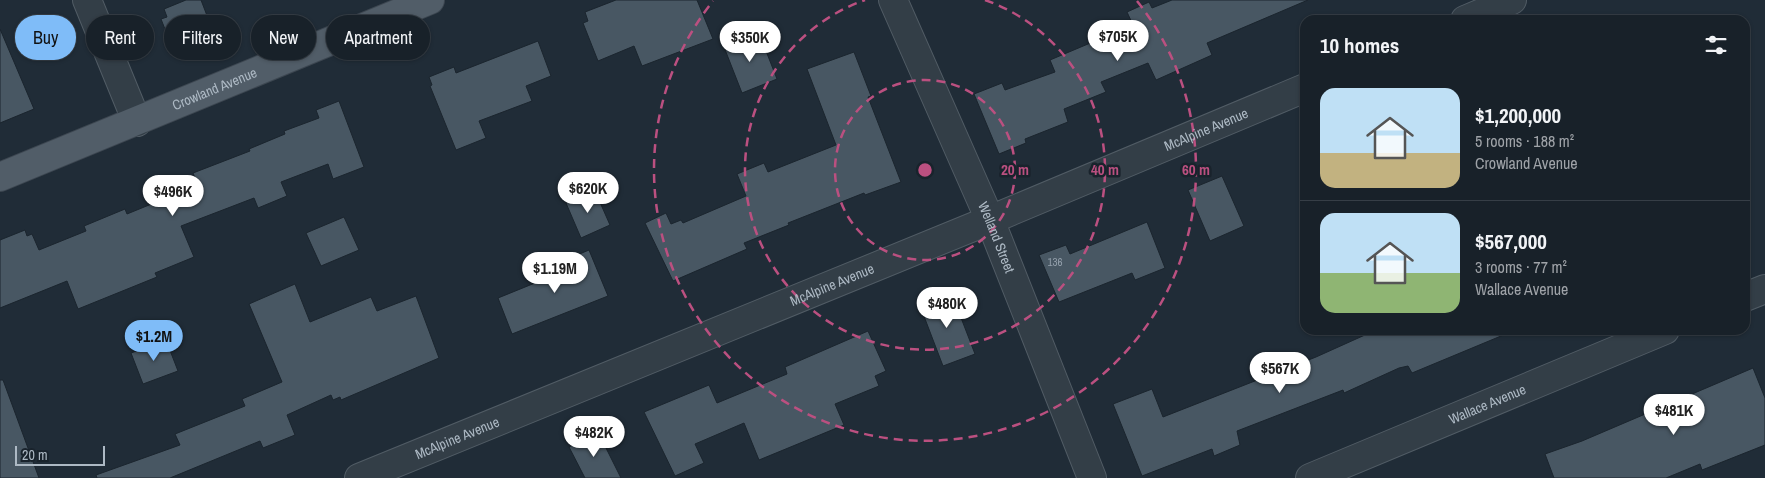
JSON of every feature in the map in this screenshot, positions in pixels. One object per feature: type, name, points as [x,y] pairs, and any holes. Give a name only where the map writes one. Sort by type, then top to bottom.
[{"type":"main road","name":"Crowland Avenue","points":[[0,177],[430,0]]},
{"type":"street","points":[[87,0],[137,122]]},
{"type":"street","name":"Welland Street","points":[[893,0],[990,220],[1092,478]]},
{"type":"street","points":[[1477,15],[1512,0]]},
{"type":"street","name":"McAlpine Avenue","points":[[359,478],[990,220],[1300,90]]},
{"type":"street","points":[[1750,295],[1765,288]]},
{"type":"street","name":"Wallace Avenue","points":[[1310,478],[1653,335]]},
{"type":"building","points":[[186,0],[201,0],[207,15],[166,15],[164,9]]},
{"type":"building","points":[[616,0],[697,0],[713,39],[642,66],[634,46],[598,61],[583,23],[588,21],[585,12]]},
{"type":"building","points":[[1172,0],[1308,0],[1207,43],[1212,55],[1156,80],[1148,63],[1101,82],[1106,92],[1064,109],[1068,122],[1025,139],[1026,143],[999,154],[974,94],[1002,83],[1005,90],[1055,72],[1050,60],[1133,25],[1127,12],[1149,2],[1152,8]]},
{"type":"building","points":[[0,29],[34,109],[0,123]]},
{"type":"building","points":[[759,33],[777,79],[742,93],[724,47]]},
{"type":"building","points":[[538,41],[551,76],[526,86],[532,101],[479,121],[486,138],[456,150],[430,86],[432,85],[429,77],[454,67],[456,73]]},
{"type":"building","points":[[854,52],[871,96],[868,97],[901,182],[865,195],[864,193],[788,223],[789,225],[744,243],[747,249],[673,281],[645,223],[666,213],[671,224],[681,220],[683,223],[746,196],[737,174],[764,163],[768,172],[836,145],[807,69]]},
{"type":"building","points":[[339,101],[364,167],[333,179],[328,164],[281,182],[287,196],[258,208],[254,198],[181,226],[194,257],[155,273],[157,277],[78,309],[67,281],[0,308],[0,240],[25,230],[27,236],[32,234],[39,250],[86,231],[84,226],[125,209],[127,214],[198,185],[193,173],[250,151],[249,149],[285,134],[284,131],[319,118],[316,110]]},
{"type":"building","points":[[1222,176],[1244,226],[1210,241],[1188,190]]},
{"type":"building","points":[[595,191],[610,225],[581,238],[566,203]]},
{"type":"building","points":[[344,217],[359,250],[321,266],[306,233]]},
{"type":"building","points":[[1147,222],[1165,268],[1135,280],[1132,273],[1059,302],[1039,255],[1066,245],[1070,254]]},
{"type":"building","points":[[589,250],[608,296],[512,334],[498,298],[562,272],[558,263]]},
{"type":"building","points":[[295,284],[310,322],[371,297],[377,311],[416,296],[439,358],[341,400],[340,397],[333,400],[331,395],[287,415],[295,435],[263,448],[260,441],[170,478],[97,478],[96,475],[180,445],[175,434],[245,406],[242,399],[282,382],[249,304]]},
{"type":"building","points":[[947,293],[949,299],[953,297],[975,354],[943,366],[922,311],[924,310],[921,302]]},
{"type":"building","points":[[868,331],[886,371],[875,376],[879,386],[835,404],[844,425],[759,460],[744,423],[695,444],[704,463],[675,476],[644,412],[709,385],[717,403],[787,374],[785,367]]},
{"type":"building","points":[[1365,335],[1503,335],[1412,373],[1408,366],[1399,368],[1344,393],[1343,390],[1237,431],[1240,445],[1214,456],[1212,449],[1142,476],[1113,404],[1152,389],[1163,417],[1316,357]]},
{"type":"building","points":[[166,340],[178,371],[143,384],[131,353]]},
{"type":"building","points":[[1753,368],[1765,398],[1765,445],[1702,470],[1700,464],[1666,478],[1554,478],[1545,454],[1582,441]]},
{"type":"building","points":[[0,380],[3,380],[39,478],[0,478]]},
{"type":"building","points":[[598,432],[621,478],[585,478],[569,447]]}]
